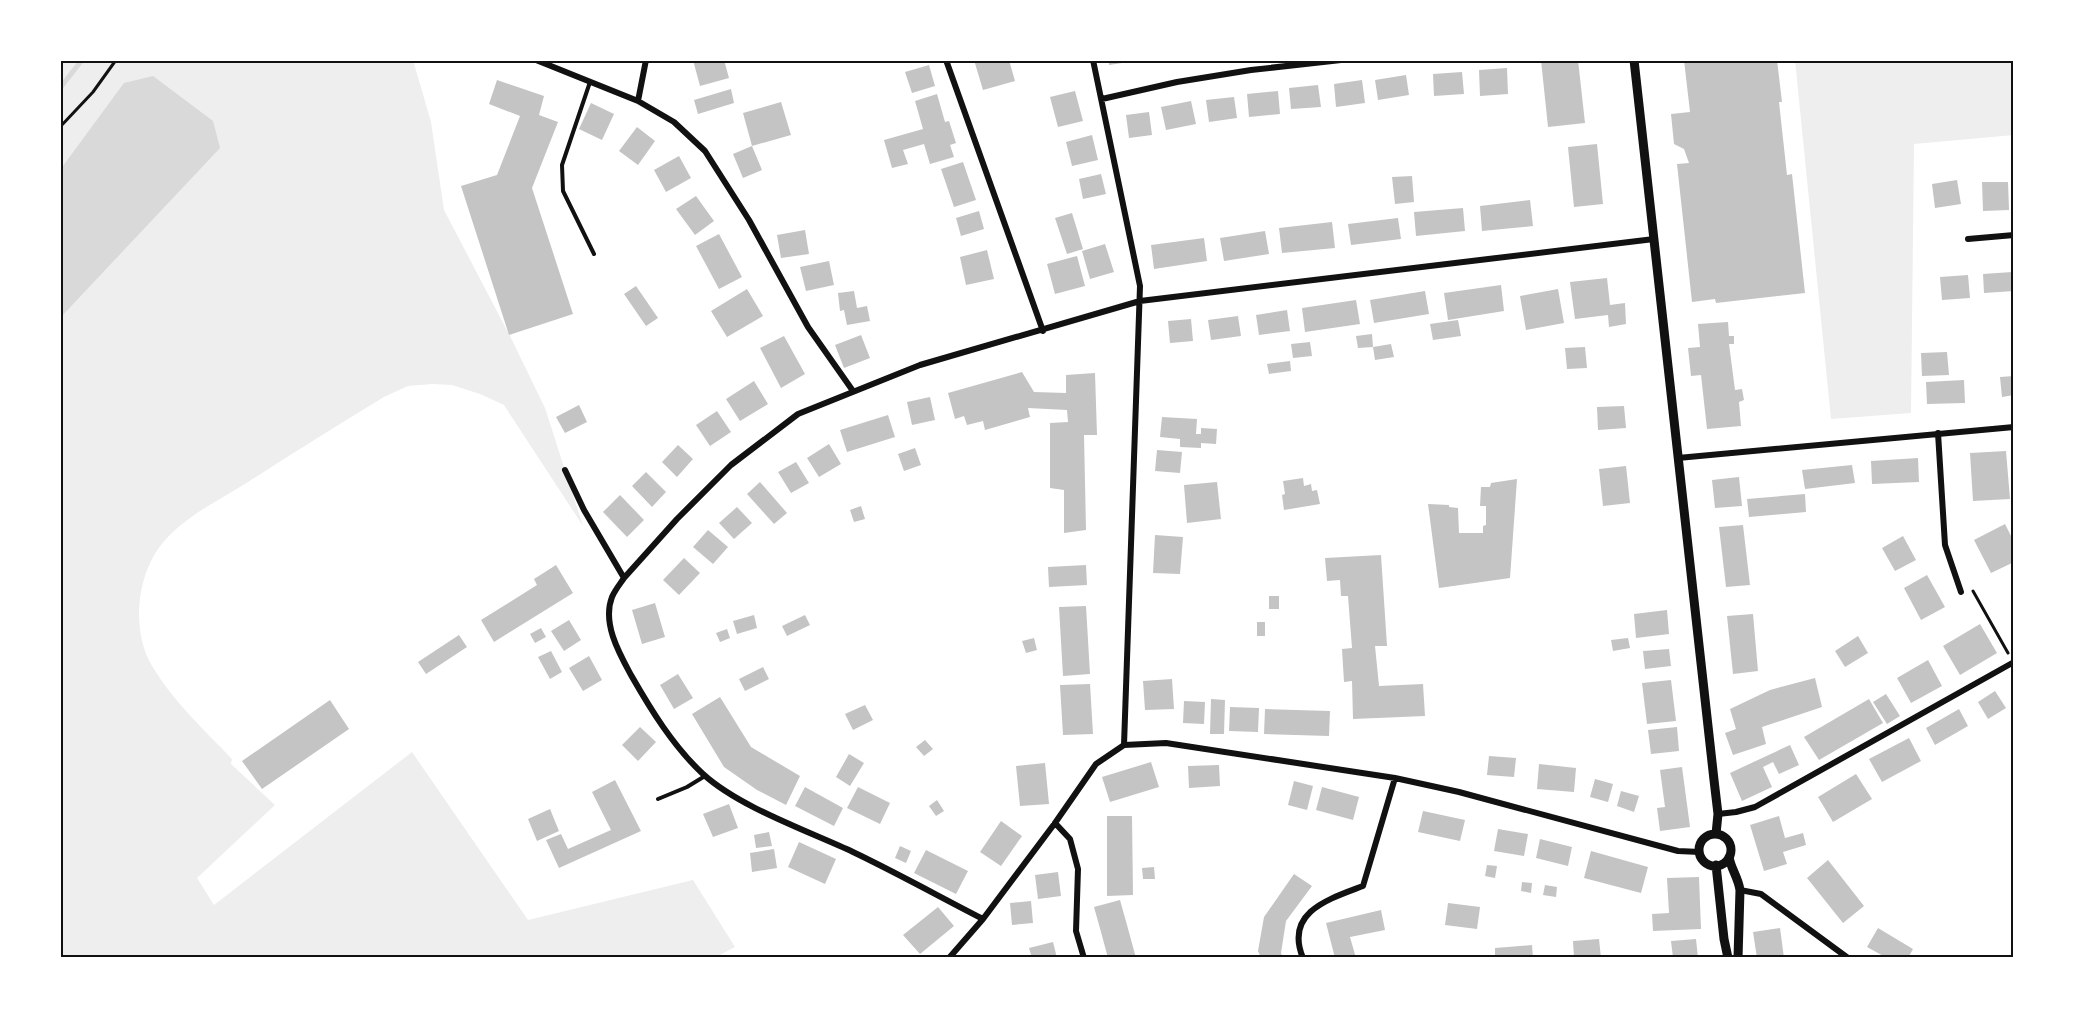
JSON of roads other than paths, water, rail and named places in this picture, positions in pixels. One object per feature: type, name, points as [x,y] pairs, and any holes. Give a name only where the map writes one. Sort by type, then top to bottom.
[{"type":"street","points":[[536,60],[638,101],[674,122],[705,151],[749,220],[808,327],[853,391]]},
{"type":"street","points":[[638,101],[646,60]]},
{"type":"street","points":[[946,60],[1043,331]]},
{"type":"street","points":[[1094,60],[1137,266],[1140,301],[1124,745]]},
{"type":"street","points":[[1101,99],[1178,82],[1251,70],[1341,60]]},
{"type":"street","points":[[1634,60],[1718,814],[1716,834]]},
{"type":"street","points":[[1968,239],[2014,235]]},
{"type":"street","points":[[983,919],[856,853],[755,808],[705,776],[667,733],[627,667],[615,640],[609,609],[613,596],[624,578],[677,519],[731,465],[798,414],[920,365],[1140,301],[1654,239]]},
{"type":"street","points":[[1678,458],[2014,427]]},
{"type":"street","points":[[1938,433],[1945,545],[1961,592]]},
{"type":"street","points":[[565,470],[597,535],[624,578]]},
{"type":"street","points":[[1718,814],[1755,807],[2014,662]]},
{"type":"street","points":[[949,958],[983,919],[1096,764],[1124,745],[1166,743],[1395,778],[1459,792],[1678,851],[1700,852]]},
{"type":"street","points":[[1303,958],[1299,950],[1299,925],[1311,911],[1333,897],[1363,886],[1395,778]]},
{"type":"street","points":[[1055,823],[1070,839],[1078,869],[1076,931],[1084,958]]},
{"type":"street","points":[[1729,857],[1724,863],[1716,865],[1704,861],[1700,852],[1704,839],[1716,834],[1721,835],[1731,847],[1729,857],[1731,867],[1740,890],[1738,958]]},
{"type":"street","points":[[1716,865],[1728,958]]},
{"type":"street","points":[[1740,890],[1761,894],[1848,958]]},
{"type":"lane","points":[[590,81],[562,165],[562,191],[594,254]]},
{"type":"lane","points":[[657,799],[687,787],[705,776]]},
{"type":"waterway","points":[[60,88],[82,60]]}]
